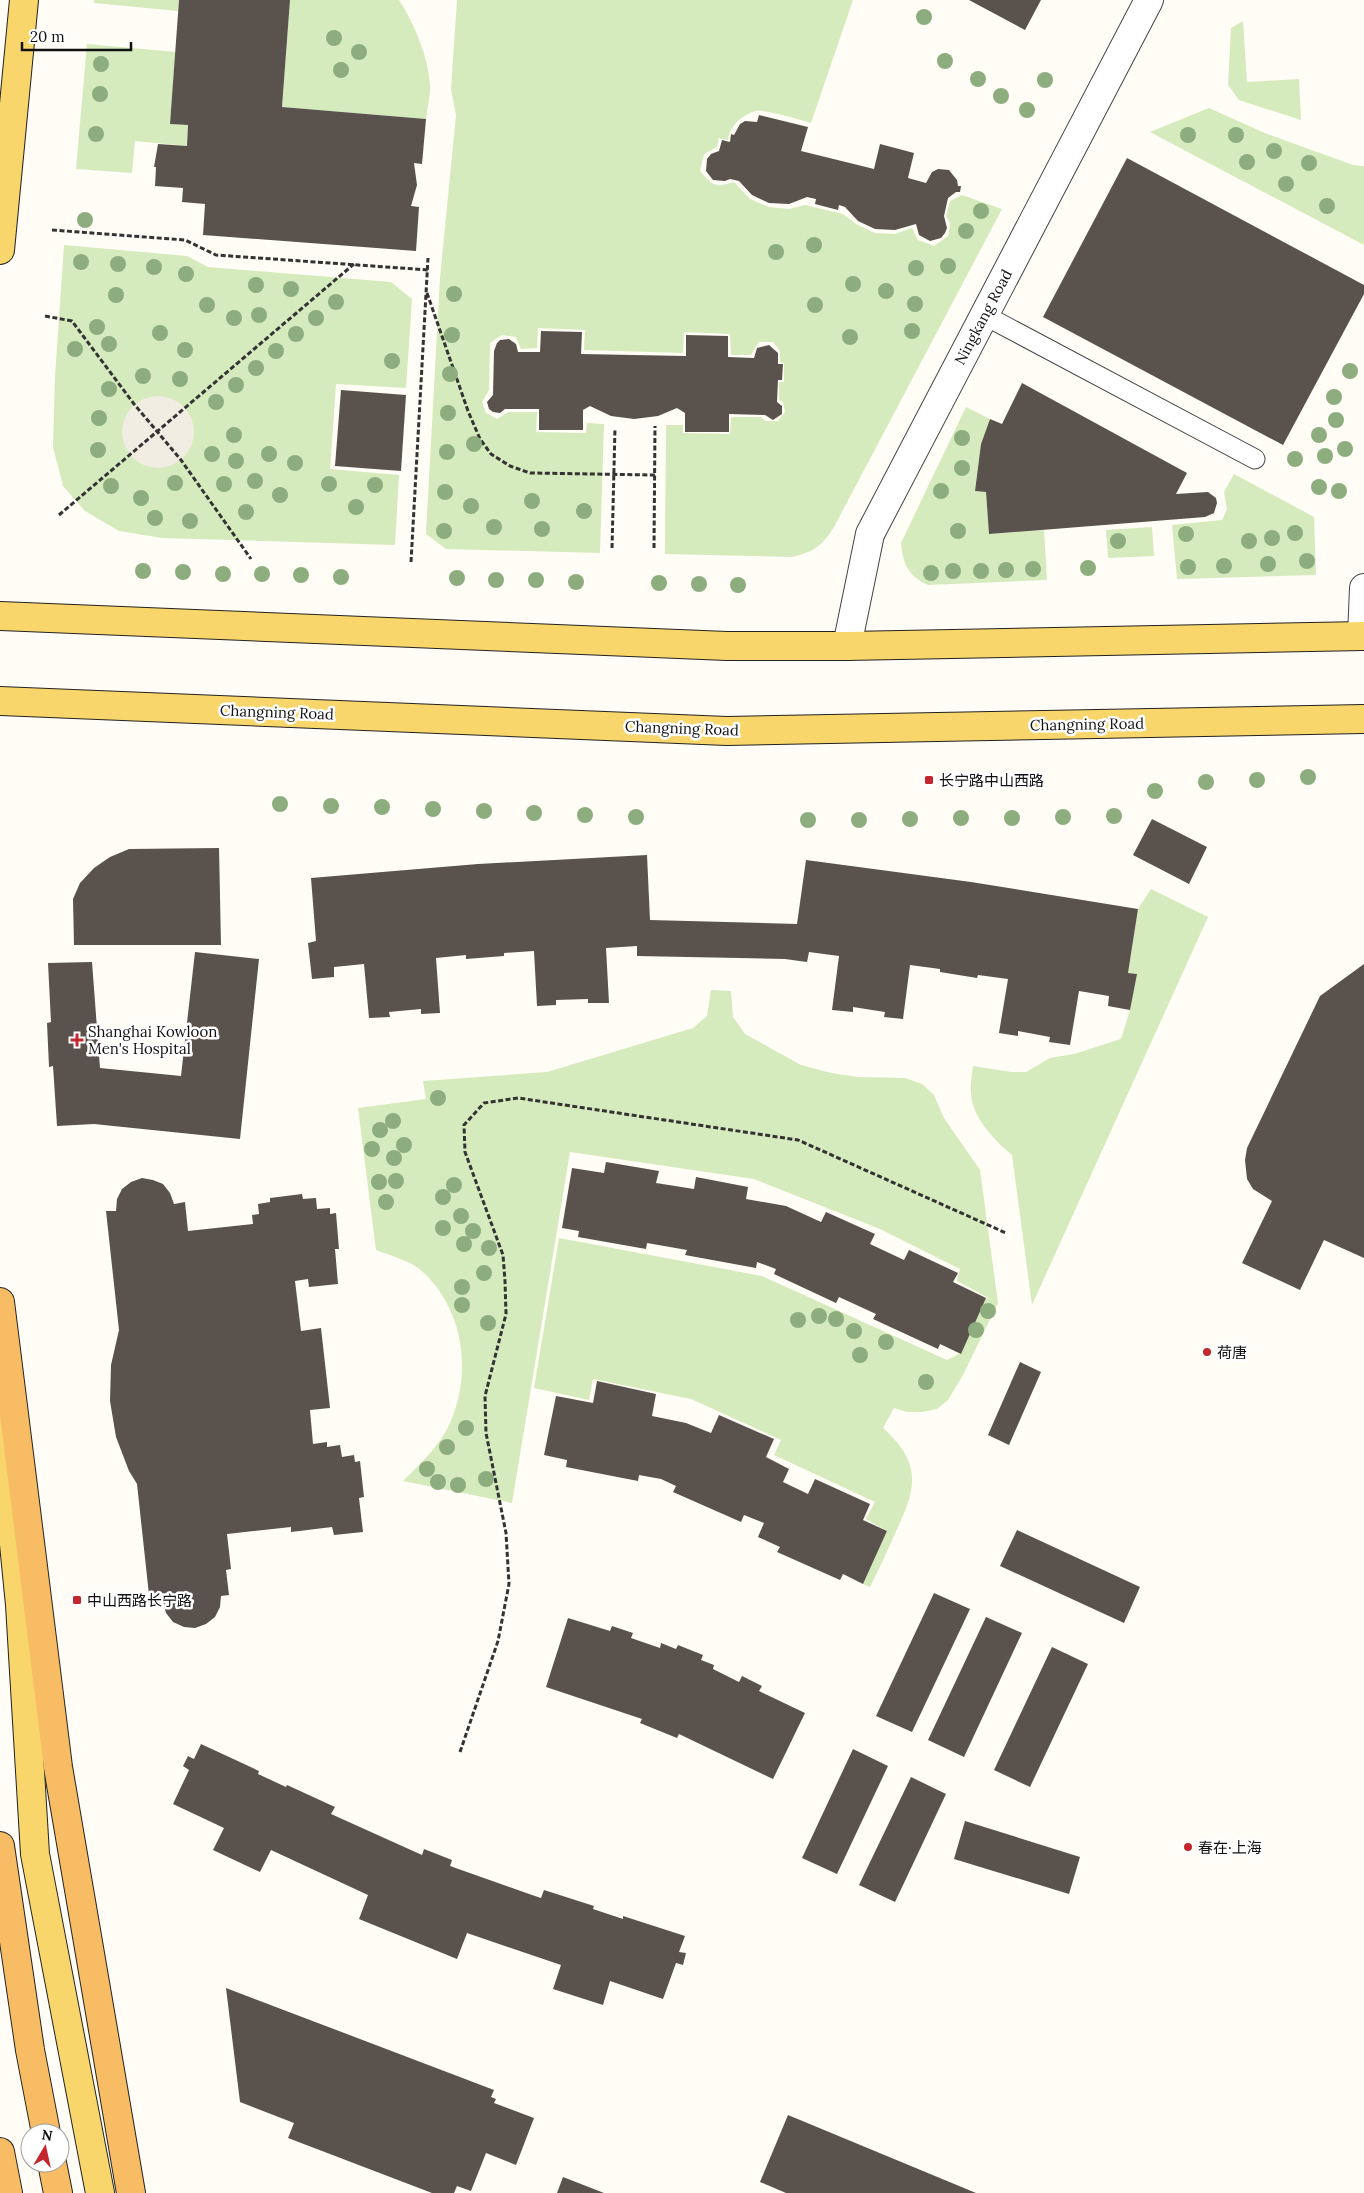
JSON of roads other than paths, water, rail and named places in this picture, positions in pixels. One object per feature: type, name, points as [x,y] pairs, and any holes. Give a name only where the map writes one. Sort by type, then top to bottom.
[{"type":"highway","points":[[0,1302],[58,1767],[131,2193]]},
{"type":"highway","points":[[0,1846],[30,2050],[44,2123]]},
{"type":"highway","points":[[0,2152],[8,2193]]},
{"type":"highway","points":[[54,2173],[58,2193]]},
{"type":"main road","points":[[0,250],[24,0]]},
{"type":"main road","points":[[0,616],[727,646],[847,646],[1363,636]]},
{"type":"main road","name":"Changning Road","points":[[0,701],[727,731],[1364,720]]},
{"type":"main road","points":[[0,1403],[20,1605],[34,1854],[100,2193]]},
{"type":"street","name":"Ningkang Road","points":[[847,646],[870,534],[1150,0]]},
{"type":"street","points":[[1363,636],[1364,588]]},
{"type":"lane","points":[[984,315],[1255,459]]},
{"type":"place","name":"长宁路中山西路","points":[[929,780]]},
{"type":"place","name":"Shanghai Kowloon Men's Hospital","points":[[77,1040]]},
{"type":"place","name":"荷唐","points":[[1207,1352]]},
{"type":"place","name":"中山西路长宁路","points":[[77,1600]]},
{"type":"place","name":"春在·上海","points":[[1188,1847]]}]
